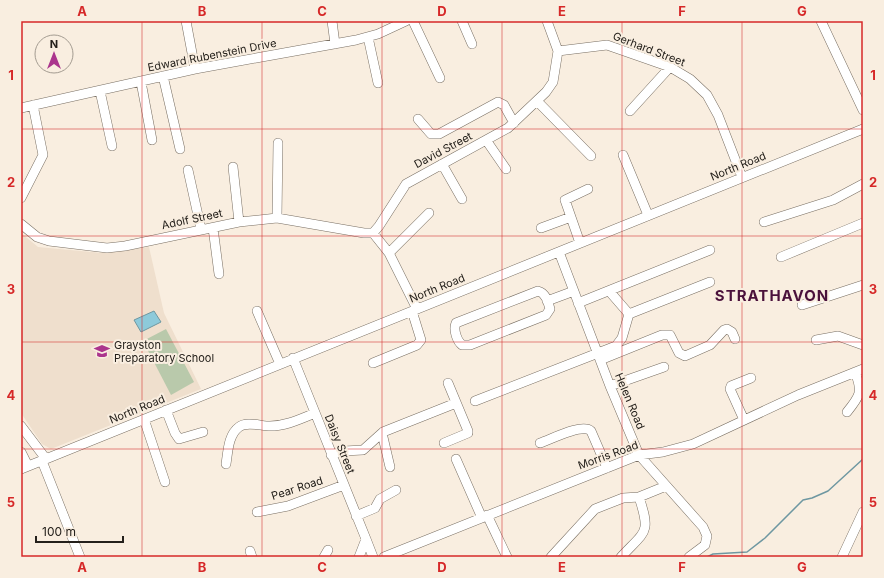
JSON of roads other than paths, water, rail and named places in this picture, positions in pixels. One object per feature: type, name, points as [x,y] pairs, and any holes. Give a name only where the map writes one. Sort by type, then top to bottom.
[{"type":"street","points":[[186,21],[195,69]]},
{"type":"street","points":[[332,21],[335,44]]},
{"type":"street","name":"Edward Rubenstein Drive","points":[[21,108],[195,69],[368,37],[406,21]]},
{"type":"street","points":[[413,21],[440,78]]},
{"type":"street","points":[[462,21],[472,44]]},
{"type":"street","name":"David Street","points":[[373,233],[379,226],[402,188],[412,180],[508,128],[537,101],[553,82],[558,51],[547,21]]},
{"type":"street","points":[[823,22],[859,92],[863,110]]},
{"type":"street","points":[[368,37],[378,84]]},
{"type":"street","name":"Gerhard Street","points":[[558,51],[606,45],[670,67],[690,79],[712,103],[742,177]]},
{"type":"street","points":[[630,111],[670,67]]},
{"type":"street","points":[[163,76],[180,149]]},
{"type":"street","points":[[141,82],[152,140]]},
{"type":"street","points":[[100,91],[112,146]]},
{"type":"street","points":[[537,101],[591,156]]},
{"type":"street","points":[[418,119],[431,134],[435,135],[498,102],[504,105],[514,123]]},
{"type":"street","points":[[21,198],[44,155],[33,105]]},
{"type":"street","name":"North Road","points":[[24,468],[742,177],[863,130]]},
{"type":"street","points":[[486,140],[506,169]]},
{"type":"street","points":[[278,143],[278,218]]},
{"type":"street","points":[[623,155],[648,215]]},
{"type":"street","points":[[442,164],[462,199]]},
{"type":"street","points":[[233,167],[239,222]]},
{"type":"street","points":[[188,170],[202,230]]},
{"type":"street","points":[[764,222],[833,200],[863,184]]},
{"type":"street","points":[[580,243],[565,198],[588,189]]},
{"type":"street","points":[[389,253],[429,213]]},
{"type":"street","points":[[541,228],[571,216]]},
{"type":"street","name":"Adolf Street","points":[[21,224],[37,237],[44,240],[107,248],[125,246],[239,222],[278,218],[364,233],[373,233]]},
{"type":"street","points":[[781,257],[863,223]]},
{"type":"street","points":[[213,228],[219,274]]},
{"type":"street","points":[[373,233],[389,253],[414,310],[421,340],[416,345],[373,363]]},
{"type":"street","points":[[578,303],[610,292],[710,250]]},
{"type":"street","name":"Helen Road","points":[[559,252],[610,386],[639,455],[706,532],[705,545],[688,557]]},
{"type":"street","points":[[629,314],[710,282]]},
{"type":"street","points":[[802,305],[863,285]]},
{"type":"street","points":[[535,291],[543,293],[547,301],[550,309],[546,315],[470,345],[462,345],[454,329],[456,323],[460,321],[535,291]]},
{"type":"street","points":[[547,301],[574,291]]},
{"type":"street","points":[[610,292],[629,314]]},
{"type":"street","points":[[257,311],[280,364]]},
{"type":"street","points":[[599,356],[620,343],[629,314]]},
{"type":"street","points":[[475,402],[599,356],[662,335],[670,335],[679,353],[685,356],[710,345],[726,329],[732,332],[735,339]]},
{"type":"street","points":[[816,340],[838,336],[863,346]]},
{"type":"street","name":"Daisy Street","points":[[293,358],[373,557]]},
{"type":"street","points":[[610,386],[664,366]]},
{"type":"street","points":[[847,412],[860,394],[859,370]]},
{"type":"street","name":"Morris Road","points":[[384,557],[639,455],[663,452],[687,446],[859,370]]},
{"type":"street","points":[[744,420],[730,389],[731,386],[751,378]]},
{"type":"street","points":[[444,443],[468,433],[468,428],[448,383]]},
{"type":"street","points":[[331,455],[344,450],[363,450],[382,433],[456,403]]},
{"type":"street","points":[[166,410],[177,438],[183,439],[204,432]]},
{"type":"street","points":[[226,464],[229,442],[239,427],[244,424],[271,426],[287,424],[315,413]]},
{"type":"street","points":[[144,419],[165,482]]},
{"type":"street","points":[[21,426],[44,460],[80,557]]},
{"type":"street","points":[[540,443],[580,428],[588,428],[591,431],[607,468]]},
{"type":"street","points":[[382,433],[390,467]]},
{"type":"street","points":[[21,452],[24,468]]},
{"type":"street","points":[[456,458],[485,517],[507,557]]},
{"type":"street","name":"Pear Road","points":[[257,512],[288,506],[344,485]]},
{"type":"street","points":[[551,557],[595,509],[623,498],[639,497],[666,486]]},
{"type":"street","points":[[356,516],[375,508],[380,499],[396,490]]},
{"type":"street","points":[[621,557],[643,534],[646,527],[646,520],[639,497]]},
{"type":"street","points":[[842,557],[863,512]]},
{"type":"street","points":[[359,557],[366,539]]},
{"type":"water","points":[[154,311],[161,322],[141,332],[134,320]]},
{"type":"waterway","points":[[707,557],[713,554],[747,552],[765,538],[803,500],[828,491],[863,459]]},
{"type":"place","name":"Grayston Preparatory School","points":[[102,351]]},
{"type":"district","name":"STRATHAVON","points":[[772,296]]}]
